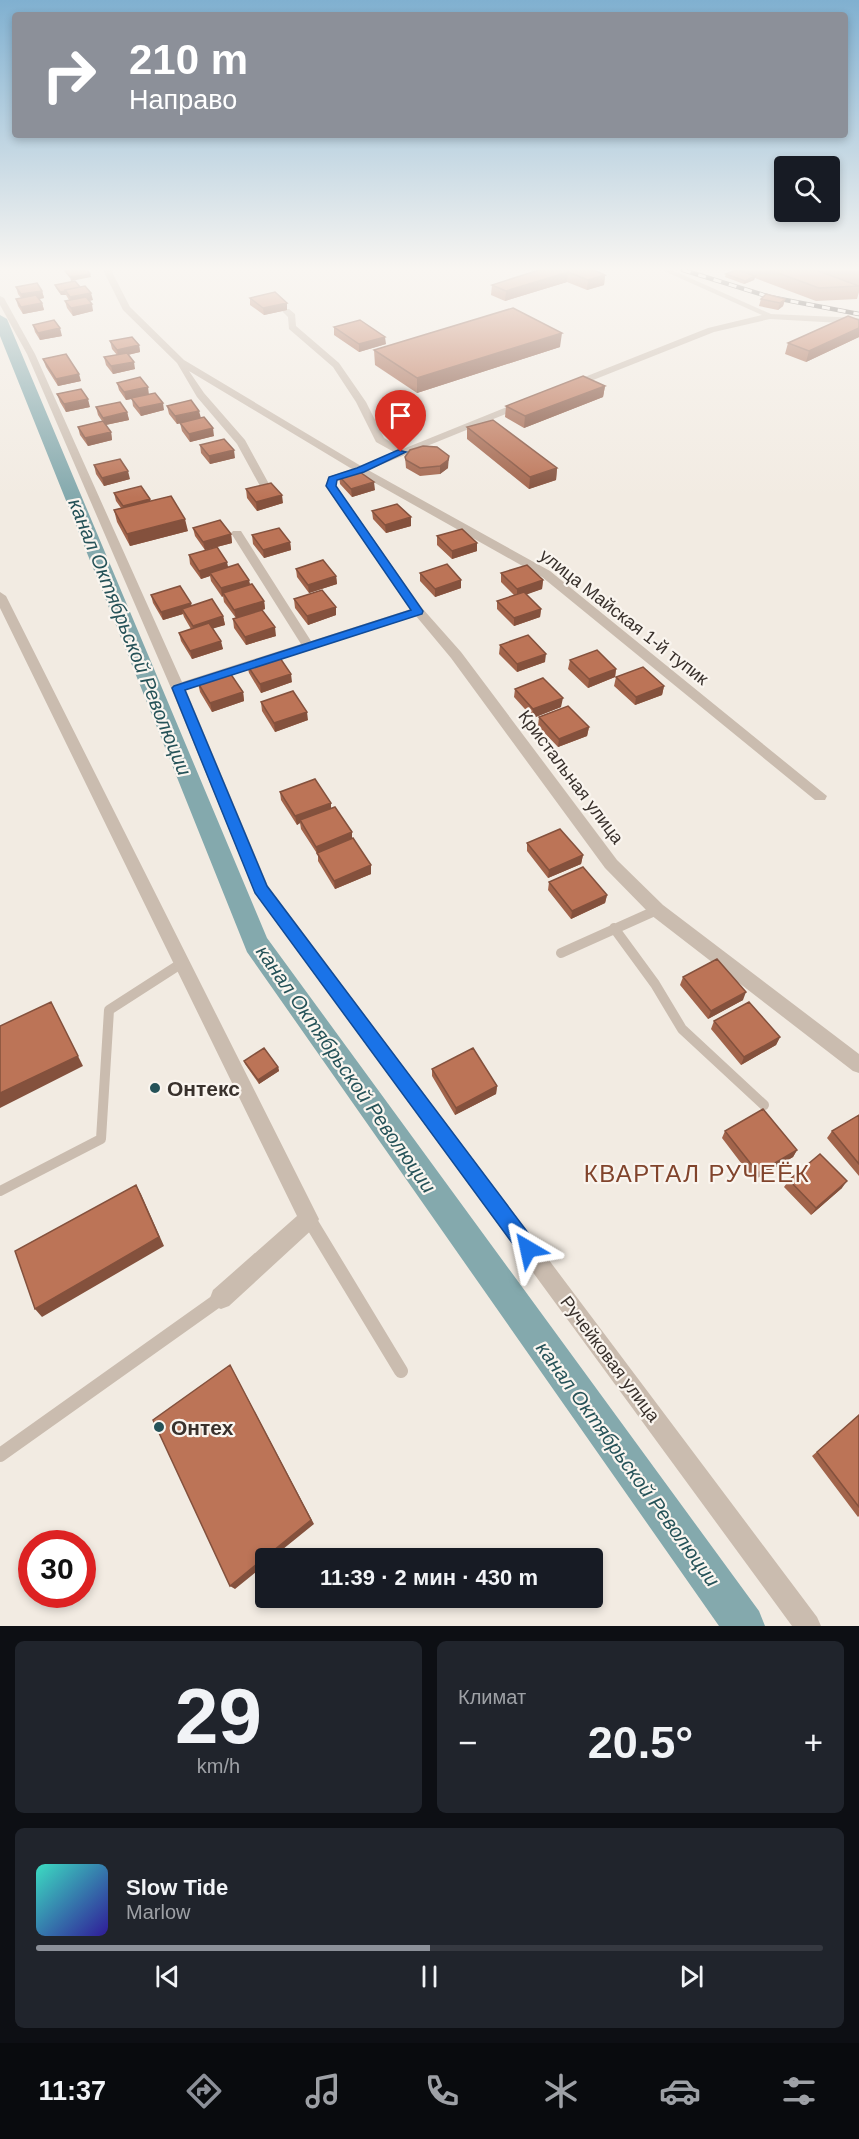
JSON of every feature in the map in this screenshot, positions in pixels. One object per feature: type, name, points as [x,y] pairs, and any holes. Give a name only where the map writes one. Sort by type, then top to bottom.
[{"type":"street","name":"Ручейковая улица","points":[[27,346],[178,688],[261,889],[808,1626]]},
{"type":"street","points":[[165,346],[181,362],[186,375],[242,444],[264,484]]},
{"type":"street","points":[[314,346],[336,365],[361,402],[380,440],[401,452]]},
{"type":"street","points":[[556,391],[671,346]]},
{"type":"street","name":"улица Майская 1-й тупик","points":[[181,362],[360,470],[546,574],[819,796]]},
{"type":"street","points":[[360,470],[534,400]]},
{"type":"street","name":"Кристальная улица","points":[[360,470],[332,479],[331,486],[418,611],[456,655],[611,864],[657,910],[859,1065]]},
{"type":"street","points":[[237,533],[309,647]]},
{"type":"street","points":[[0,596],[309,1219],[221,1298]]},
{"type":"street","points":[[178,688],[418,611]]},
{"type":"lane","points":[[561,953],[657,910]]},
{"type":"lane","points":[[614,928],[655,984],[682,1029],[764,1105]]},
{"type":"lane","points":[[0,1191],[101,1138],[109,1010],[182,963]]},
{"type":"lane","points":[[309,1219],[400,1371]]},
{"type":"lane","points":[[0,1455],[221,1298]]},
{"type":"building","points":[[114,346],[135,346],[117,350]]},
{"type":"building","points":[[388,346],[520,346],[417,378],[374,350]]},
{"type":"building","points":[[796,346],[820,346],[809,351]]},
{"type":"building","points":[[127,353],[134,362],[111,366],[104,357]]},
{"type":"building","points":[[66,354],[79,374],[56,379],[43,359]]},
{"type":"building","points":[[583,376],[605,386],[525,416],[506,406]]},
{"type":"building","points":[[140,377],[148,387],[124,392],[117,383]]},
{"type":"building","points":[[81,389],[88,399],[64,404],[57,394]]},
{"type":"building","points":[[155,393],[163,403],[139,408],[131,398]]},
{"type":"building","points":[[191,400],[199,411],[175,416],[167,406]]},
{"type":"building","points":[[120,402],[127,412],[103,418],[96,407]]},
{"type":"building","points":[[204,417],[213,428],[189,434],[180,423]]},
{"type":"building","points":[[493,420],[557,468],[530,477],[467,427]]},
{"type":"building","points":[[103,421],[111,432],[85,438],[78,427]]},
{"type":"building","points":[[224,439],[234,450],[209,456],[200,445]]},
{"type":"building","points":[[423,446],[437,447],[449,456],[448,460],[440,466],[420,468],[406,460],[405,457],[410,450]]},
{"type":"building","points":[[120,459],[128,471],[102,478],[94,465]]},
{"type":"building","points":[[357,470],[374,482],[351,489],[339,476]]},
{"type":"building","points":[[271,483],[282,495],[256,502],[246,489]]},
{"type":"building","points":[[141,486],[150,499],[123,506],[114,493]]},
{"type":"building","points":[[171,496],[185,519],[127,534],[114,510]]},
{"type":"building","points":[[397,504],[411,517],[385,525],[372,511]]},
{"type":"building","points":[[220,520],[231,534],[203,542],[193,528]]},
{"type":"building","points":[[279,528],[290,542],[263,550],[252,535]]},
{"type":"building","points":[[462,529],[477,543],[452,551],[437,536]]},
{"type":"building","points":[[217,547],[227,562],[199,571],[189,555]]},
{"type":"building","points":[[323,560],[336,576],[308,585],[296,569]]},
{"type":"building","points":[[238,564],[249,580],[221,588],[210,573]]},
{"type":"building","points":[[447,564],[461,580],[435,589],[420,573]]},
{"type":"building","points":[[527,565],[543,580],[517,589],[501,573]]},
{"type":"building","points":[[252,584],[264,601],[234,610],[223,593]]},
{"type":"building","points":[[180,586],[191,603],[161,612],[151,595]]},
{"type":"building","points":[[322,590],[336,607],[307,616],[294,599]]},
{"type":"building","points":[[524,592],[541,609],[514,618],[497,601]]},
{"type":"building","points":[[212,599],[223,616],[193,626],[182,609]]},
{"type":"building","points":[[262,610],[275,627],[245,637],[233,619]]},
{"type":"building","points":[[209,623],[221,641],[190,651],[179,633]]},
{"type":"building","points":[[528,635],[546,654],[517,664],[500,645]]},
{"type":"building","points":[[597,650],[616,669],[589,679],[570,660]]},
{"type":"building","points":[[278,655],[291,674],[260,684],[247,665]]},
{"type":"building","points":[[643,667],[664,686],[636,697],[616,677]]},
{"type":"building","points":[[230,673],[243,692],[210,703],[198,683]]},
{"type":"building","points":[[543,678],[563,698],[533,709],[515,689]]},
{"type":"building","points":[[293,691],[307,712],[274,723],[261,702]]},
{"type":"building","points":[[568,706],[589,727],[559,739],[539,717]]},
{"type":"building","points":[[315,779],[331,803],[295,816],[280,792]]},
{"type":"building","points":[[335,807],[352,832],[316,847],[300,820]]},
{"type":"building","points":[[560,829],[583,855],[549,870],[527,843]]},
{"type":"building","points":[[353,838],[371,865],[334,881],[317,853]]},
{"type":"building","points":[[583,867],[607,895],[572,911],[549,882]]},
{"type":"building","points":[[717,959],[746,992],[711,1011],[683,977]]},
{"type":"building","points":[[51,1002],[78,1056],[0,1093],[0,1026]]},
{"type":"building","points":[[749,1002],[780,1037],[744,1057],[714,1021]]},
{"type":"building","points":[[264,1048],[278,1067],[258,1080],[244,1061]]},
{"type":"building","points":[[473,1048],[497,1086],[456,1108],[432,1069]]},
{"type":"building","points":[[763,1109],[797,1150],[758,1173],[725,1131]]},
{"type":"building","points":[[859,1115],[859,1164],[832,1131]]},
{"type":"building","points":[[820,1154],[847,1181],[816,1208],[789,1180]]},
{"type":"building","points":[[136,1185],[159,1237],[35,1309],[15,1251]]},
{"type":"building","points":[[230,1365],[311,1520],[277,1548],[255,1548],[255,1566],[230,1586],[153,1420]]},
{"type":"building","points":[[859,1415],[859,1507],[817,1452]]},
{"type":"waterway","name":"канал Октябрьской Революции","points":[[11,346],[256,944],[744,1626]]},
{"type":"place","name":"Онтекс","points":[[155,1088]]},
{"type":"place","name":"Онтех","points":[[159,1427]]},
{"type":"district","name":"КВАРТАЛ РУЧЕЁК","points":[[697,1173]]},
{"type":"route","points":[[401,452],[360,470],[332,479],[331,486],[418,611],[178,688],[261,889],[528,1249]]}]
